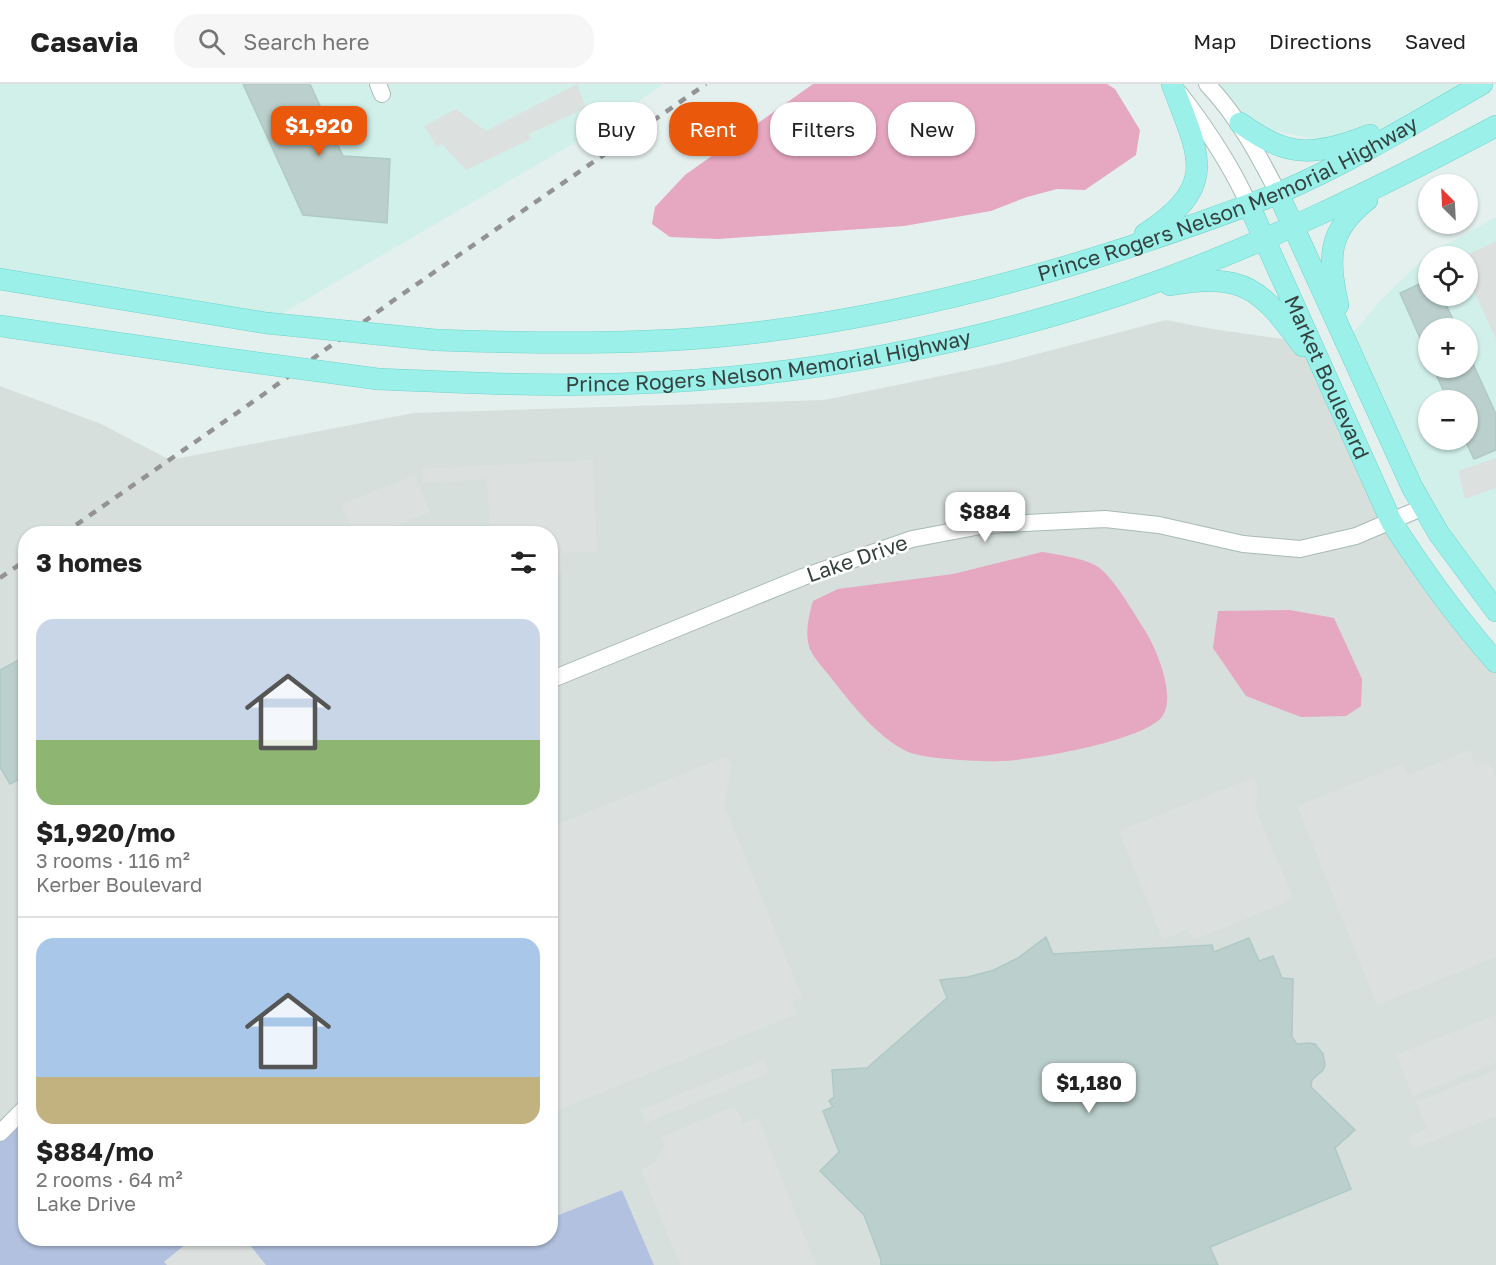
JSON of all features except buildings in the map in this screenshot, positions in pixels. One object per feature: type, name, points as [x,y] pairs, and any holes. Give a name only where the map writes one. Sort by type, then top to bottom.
[{"type":"main road","points":[[1104,255],[1143,236],[1157,226],[1182,205],[1193,189],[1197,161],[1194,145],[1172,84]]},
{"type":"main road","name":"Prince Rogers Nelson Memorial Highway","points":[[0,279],[266,323],[436,340],[611,342],[674,340],[769,330],[834,321],[989,289],[1104,255],[1249,205],[1381,142],[1482,84]]},
{"type":"main road","points":[[1240,123],[1259,137],[1291,150],[1321,151],[1441,108]]},
{"type":"main road","name":"Prince Rogers Nelson Memorial Highway","points":[[0,326],[378,379],[478,384],[569,385],[643,383],[742,375],[862,358],[944,342],[1048,316],[1125,293],[1294,226],[1411,171],[1496,126]]},
{"type":"main road","points":[[1346,341],[1332,268],[1332,252],[1337,234],[1346,219],[1360,206],[1411,171]]},
{"type":"main road","name":"Market Boulevard","points":[[1278,193],[1412,487],[1439,534],[1496,611]]},
{"type":"main road","name":"Market Boulevard","points":[[1249,205],[1391,521],[1420,566],[1473,636],[1496,662]]},
{"type":"main road","points":[[1125,293],[1180,283],[1209,281],[1225,281],[1245,286],[1257,293],[1283,319],[1326,376]]},
{"type":"street","name":"Market Boulevard","points":[[1172,84],[1206,127],[1249,205]]},
{"type":"street","name":"Market Boulevard","points":[[1207,84],[1240,123],[1278,193]]},
{"type":"street","name":"Lake Drive","points":[[558,677],[803,577],[912,539],[976,527],[1105,519],[1160,525],[1243,544],[1300,549],[1356,536],[1424,507]]},
{"type":"street","points":[[0,1133],[18,1115]]},
{"type":"shaded area","points":[[0,84],[663,84],[638,102],[576,102],[576,142],[266,323],[0,279]]},
{"type":"shaded area","points":[[577,84],[584,102],[576,102],[576,113],[529,134],[531,139],[466,170],[442,144],[437,147],[424,126],[456,109],[486,131]]},
{"type":"shaded area","points":[[813,84],[1107,84],[1115,89],[1140,130],[1136,155],[1085,190],[1057,189],[1027,197],[991,211],[904,226],[718,239],[670,237],[652,224],[655,207],[685,175],[712,156],[758,156],[758,123],[770,115],[770,156],[876,156],[876,102],[788,102]]},
{"type":"shaded area","points":[[1201,84],[1480,84],[1397,125],[1341,145],[1240,123]]},
{"type":"shaded area","points":[[1496,217],[1496,603],[1424,507],[1346,341],[1384,297],[1418,265],[1418,306],[1478,306],[1478,246],[1443,246],[1465,234],[1478,234],[1478,227]]},
{"type":"shaded area","points":[[1496,241],[1496,339],[1478,300],[1478,250]]},
{"type":"shaded area","points":[[1166,320],[1311,343],[1391,521],[1496,661],[1496,1265],[654,1265],[622,1190],[558,1215],[558,526],[18,526],[18,1115],[0,1133],[0,386],[101,424],[170,460],[413,413],[824,400],[999,364]]},
{"type":"shaded area","points":[[1496,458],[1496,488],[1465,499],[1458,471]]},
{"type":"shaded area","points":[[593,460],[597,551],[562,553],[562,574],[558,574],[558,526],[490,526],[487,479],[423,483],[422,469]]},
{"type":"shaded area","points":[[415,475],[430,512],[394,526],[350,526],[342,504]]},
{"type":"shaded area","points":[[1042,552],[1082,560],[1102,570],[1122,594],[1144,629],[1159,660],[1167,699],[1166,709],[1161,718],[1149,726],[1132,734],[1086,748],[1016,760],[969,760],[919,755],[900,748],[869,723],[810,650],[807,629],[813,601],[838,589],[953,574]]},
{"type":"shaded area","points":[[1290,610],[1334,618],[1362,679],[1361,706],[1346,716],[1301,717],[1246,696],[1213,648],[1218,611]]},
{"type":"shaded area","points":[[1470,750],[1476,767],[1490,762],[1496,778],[1496,957],[1377,1005],[1297,806],[1403,764],[1408,775]]},
{"type":"shaded area","points":[[727,756],[732,767],[724,805],[802,997],[791,1002],[797,1014],[558,1110],[558,824]]},
{"type":"shaded area","points":[[1253,778],[1259,789],[1255,808],[1294,899],[1193,940],[1188,929],[1163,940],[1119,831]]},
{"type":"shaded area","points":[[1496,1015],[1496,1062],[1413,1096],[1396,1055]]},
{"type":"shaded area","points":[[764,1060],[769,1073],[646,1123],[640,1110]]},
{"type":"shaded area","points":[[1496,1070],[1496,1116],[1413,1149],[1408,1137],[1427,1129],[1416,1102]]},
{"type":"shaded area","points":[[735,1106],[743,1124],[758,1118],[816,1265],[680,1265],[641,1170],[654,1163],[665,1146],[661,1137]]},
{"type":"shaded area","points":[[18,1114],[18,1246],[558,1246],[558,1215],[622,1190],[654,1265],[0,1265],[0,1133]]},
{"type":"shaded area","points":[[183,1246],[251,1246],[266,1265],[167,1265],[164,1262]]},
{"type":"railway","points":[[74,526],[394,300],[706,84]]},
{"type":"railway","points":[[0,578],[18,566]]}]
